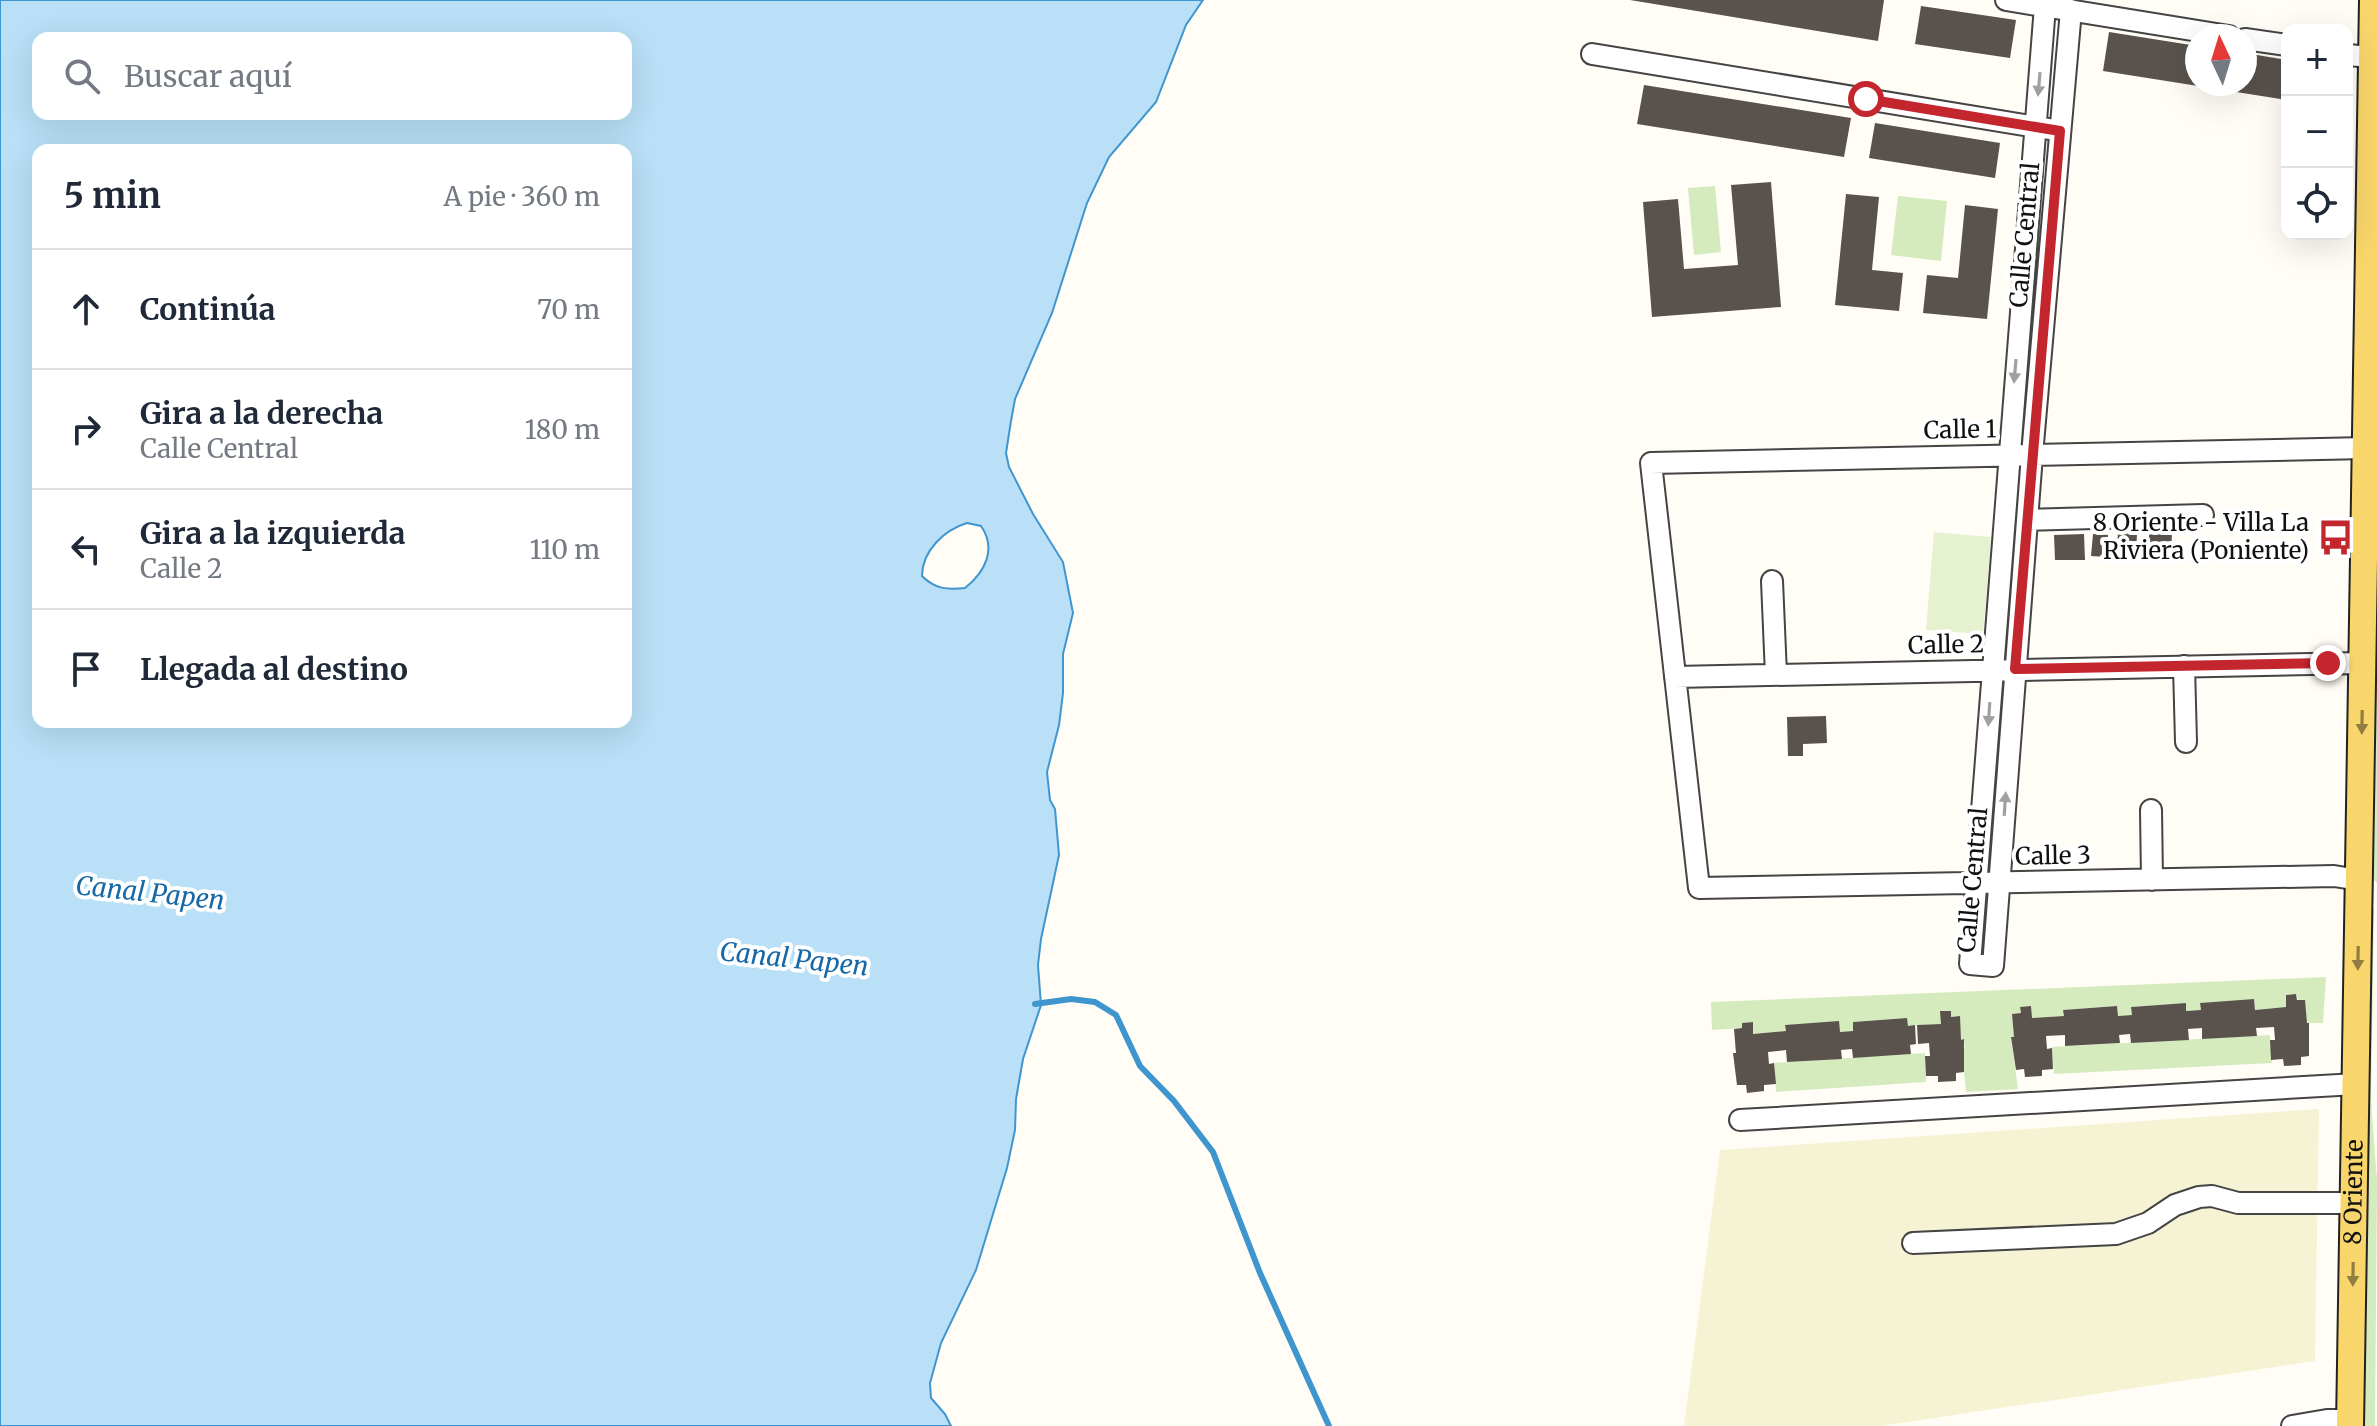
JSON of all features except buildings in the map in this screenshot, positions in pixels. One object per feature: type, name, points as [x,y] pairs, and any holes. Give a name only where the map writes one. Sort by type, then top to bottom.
[{"type":"main road","name":"8 Oriente","points":[[2350,1423],[2356,1084],[2368,888],[2362,663],[2371,445],[2360,56],[2373,0]]},
{"type":"street","points":[[2006,0],[2185,29]]},
{"type":"street","name":"Calle Central","points":[[2045,6],[1970,964],[1993,966],[2032,455],[2071,10]]},
{"type":"street","points":[[2257,41],[2281,44]]},
{"type":"street","points":[[1592,54],[2060,131]]},
{"type":"street","points":[[2018,336],[2042,338]]},
{"type":"street","name":"Calle 1","points":[[1675,677],[1651,463],[2371,445]]},
{"type":"street","points":[[2027,520],[2203,515]]},
{"type":"street","points":[[1772,581],[1776,675]]},
{"type":"street","name":"Calle 2","points":[[1675,677],[2362,663]]},
{"type":"street","points":[[2184,666],[2186,742]]},
{"type":"street","name":"Calle 3","points":[[1675,677],[1699,888],[2334,876],[2368,888]]},
{"type":"street","points":[[2151,810],[2152,880]]},
{"type":"street","points":[[1740,1120],[2356,1084]]},
{"type":"street","points":[[1913,1243],[2116,1234],[2148,1223],[2175,1205],[2199,1197],[2212,1196],[2238,1203],[2355,1203]]},
{"type":"street","points":[[2292,1426],[2327,1420],[2350,1423]]},
{"type":"shaded area","points":[[2319,1109],[2315,1361],[1881,1426],[1684,1426],[1720,1150]]},
{"type":"green space","points":[[1715,186],[1721,252],[1694,255],[1688,188]]},
{"type":"green space","points":[[1898,196],[1947,201],[1941,261],[1891,255]]},
{"type":"green space","points":[[2377,463],[2377,883],[2370,876]]},
{"type":"green space","points":[[1934,532],[1991,537],[1983,634],[1926,630]]},
{"type":"green space","points":[[2369,909],[2374,910],[2371,1100],[2377,1181],[2375,1426],[2361,1426]]},
{"type":"green space","points":[[2326,977],[2323,1023],[2307,1023],[2296,994],[2286,995],[2286,1007],[2255,1010],[2254,999],[2200,1004],[2201,1010],[2186,1011],[2185,1003],[2131,1007],[2132,1015],[2118,1016],[2117,1006],[2064,1010],[2064,1016],[2032,1018],[2020,1008],[2021,1013],[2012,1014],[2014,1037],[2011,1038],[2018,1089],[1966,1092],[1964,1040],[1961,1040],[1959,1016],[1951,1017],[1951,1011],[1941,1012],[1941,1024],[1908,1026],[1907,1018],[1853,1022],[1853,1031],[1785,1026],[1786,1031],[1753,1034],[1752,1022],[1742,1023],[1742,1028],[1712,1030],[1711,1002]]},
{"type":"green space","points":[[2270,1035],[2272,1063],[2054,1074],[2052,1047]]},
{"type":"green space","points":[[1925,1053],[1926,1082],[1776,1092],[1774,1063]]},
{"type":"water","points":[[0,0],[1203,0],[1186,25],[1156,102],[1109,157],[1087,203],[1052,313],[1015,399],[1011,421],[1006,453],[1009,467],[1063,562],[1073,613],[1063,654],[1059,725],[1047,772],[1050,800],[1055,809],[1059,855],[1041,939],[1038,965],[1041,1005],[1023,1059],[1007,1168],[976,1270],[941,1343],[930,1383],[931,1398],[951,1426],[0,1426]],"holes":[[[967,523],[981,526],[986,535],[988,552],[983,567],[965,588],[937,586],[922,576],[926,558],[943,536]]]},
{"type":"waterway","name":"Canal Papen","points":[[1035,1004],[1071,999],[1095,1002],[1116,1015],[1140,1066],[1174,1101],[1213,1152],[1260,1273],[1329,1426]]},
{"type":"place","name":"8 Oriente - Villa La Riviera (Poniente)","points":[[2335,537]]},
{"type":"route","points":[[1866,99],[2060,131],[2015,669],[2328,663]]}]
